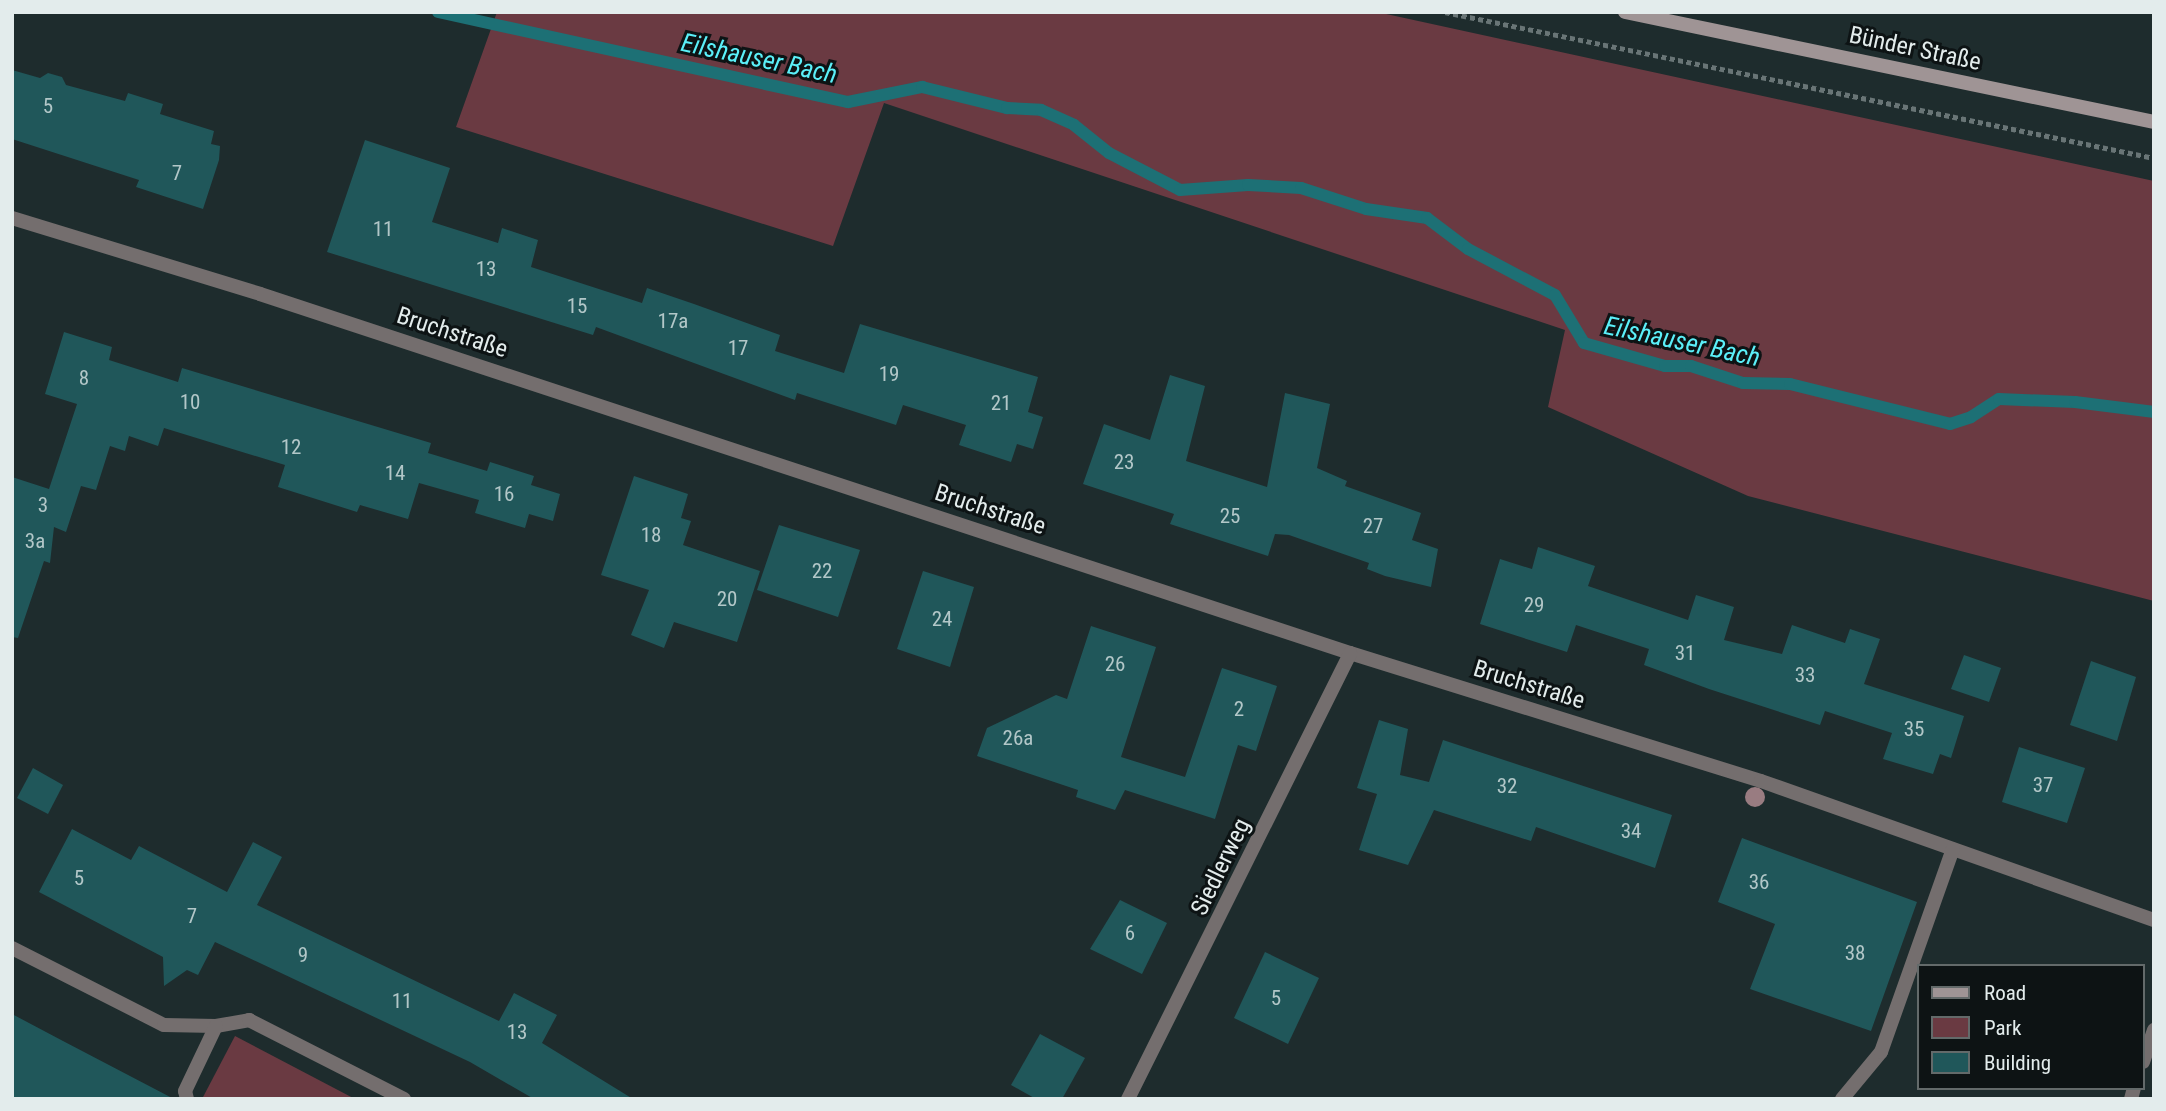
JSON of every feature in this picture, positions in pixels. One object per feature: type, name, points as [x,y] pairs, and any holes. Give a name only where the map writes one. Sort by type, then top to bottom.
[{"type":"main road","name":"Bünder Straße","points":[[1625,12],[2154,122]]},
{"type":"street","name":"Bruchstraße","points":[[12,218],[260,294],[1350,653],[1761,781],[2154,920]]},
{"type":"street","name":"Siedlerweg","points":[[1128,1099],[1350,653]]},
{"type":"street","points":[[1842,1099],[1881,1052],[1953,849]]},
{"type":"street","points":[[12,948],[164,1025],[216,1026],[249,1020],[404,1099]]},
{"type":"street","points":[[187,1099],[185,1091],[216,1026]]},
{"type":"street","points":[[2145,1056],[2154,1030]]},
{"type":"path","points":[[1445,12],[2154,158]]},
{"type":"green space","points":[[497,12],[1377,12],[2154,181],[2154,601],[1748,496],[1548,407],[1565,330],[884,103],[833,246],[456,127]]},
{"type":"green space","points":[[235,1036],[355,1099],[202,1099]]},
{"type":"building","points":[[12,70],[40,78],[48,73],[62,77],[66,85],[125,101],[128,93],[163,104],[160,114],[214,131],[211,144],[220,146],[219,160],[203,209],[136,187],[139,180],[12,139]]},
{"type":"building","points":[[365,140],[450,168],[432,222],[498,243],[502,228],[538,240],[531,267],[642,303],[647,288],[780,335],[775,351],[844,373],[860,324],[1038,377],[1028,412],[1043,417],[1033,449],[1017,444],[1011,462],[959,445],[966,425],[903,405],[896,425],[797,393],[795,400],[596,327],[593,335],[327,252]]},
{"type":"building","points":[[64,332],[112,347],[109,360],[178,382],[182,368],[431,443],[428,453],[487,471],[490,462],[534,476],[531,485],[560,494],[553,521],[529,514],[525,528],[475,513],[479,500],[419,483],[408,519],[360,505],[357,512],[278,487],[285,465],[164,428],[158,446],[129,436],[125,451],[110,446],[96,490],[81,486],[66,532],[54,527],[50,563],[44,561],[18,638],[12,637],[12,477],[49,489],[77,404],[45,394]]},
{"type":"building","points":[[1170,375],[1205,386],[1186,461],[1267,487],[1285,393],[1330,404],[1317,468],[1347,481],[1345,486],[1421,513],[1412,540],[1438,549],[1431,587],[1385,576],[1367,569],[1369,563],[1289,535],[1275,534],[1268,556],[1170,524],[1174,514],[1083,484],[1104,424],[1150,440]]},
{"type":"building","points":[[634,476],[688,494],[681,518],[691,521],[683,545],[760,571],[737,642],[674,622],[664,648],[631,635],[649,590],[601,575]]},
{"type":"building","points":[[779,525],[860,550],[838,617],[757,590]]},
{"type":"building","points":[[1538,547],[1595,566],[1588,586],[1688,620],[1696,595],[1734,607],[1724,640],[1782,654],[1792,625],[1845,643],[1850,629],[1880,639],[1864,684],[1964,716],[1951,758],[1940,754],[1933,774],[1883,759],[1892,733],[1825,711],[1820,725],[1709,689],[1644,665],[1649,649],[1576,625],[1567,652],[1480,624],[1500,559],[1532,569]]},
{"type":"building","points":[[923,571],[974,587],[950,667],[897,649]]},
{"type":"building","points":[[1091,626],[1156,647],[1121,757],[1185,777],[1222,668],[1277,686],[1256,751],[1238,745],[1215,819],[1125,790],[1115,810],[1076,797],[1078,790],[977,756],[987,728],[1056,695],[1067,699]]},
{"type":"building","points":[[1964,655],[2001,668],[1989,702],[1951,689]]},
{"type":"building","points":[[2091,661],[2136,677],[2117,741],[2070,725]]},
{"type":"building","points":[[1379,720],[1408,729],[1400,775],[1429,782],[1443,740],[1672,815],[1655,868],[1536,827],[1531,841],[1434,810],[1408,865],[1359,850],[1377,794],[1357,788]]},
{"type":"building","points":[[2019,747],[2085,768],[2067,823],[2002,802]]},
{"type":"building","points":[[33,768],[63,785],[48,814],[17,798]]},
{"type":"building","points":[[72,829],[131,860],[139,846],[227,892],[253,842],[282,857],[257,905],[499,1021],[514,993],[557,1015],[542,1043],[633,1099],[534,1099],[470,1062],[215,942],[198,975],[187,970],[164,986],[163,957],[39,892]]},
{"type":"building","points":[[1742,838],[1917,902],[1871,1031],[1750,989],[1775,924],[1718,902]]},
{"type":"building","points":[[1120,900],[1167,923],[1142,974],[1090,949]]},
{"type":"building","points":[[1265,952],[1319,978],[1288,1044],[1234,1018]]},
{"type":"building","points":[[12,1014],[63,1041],[174,1099],[12,1099]]},
{"type":"building","points":[[1040,1034],[1085,1058],[1062,1099],[1036,1099],[1011,1085]]},
{"type":"waterway","name":"Eilshauser Bach","points":[[438,12],[848,102],[922,87],[1007,108],[1041,110],[1074,125],[1109,153],[1180,190],[1248,185],[1301,188],[1366,209],[1427,218],[1468,249],[1555,295],[1584,343],[1665,366],[1691,366],[1743,383],[1790,384],[1950,424],[1971,417],[1999,399],[2075,402],[2154,412]]}]
